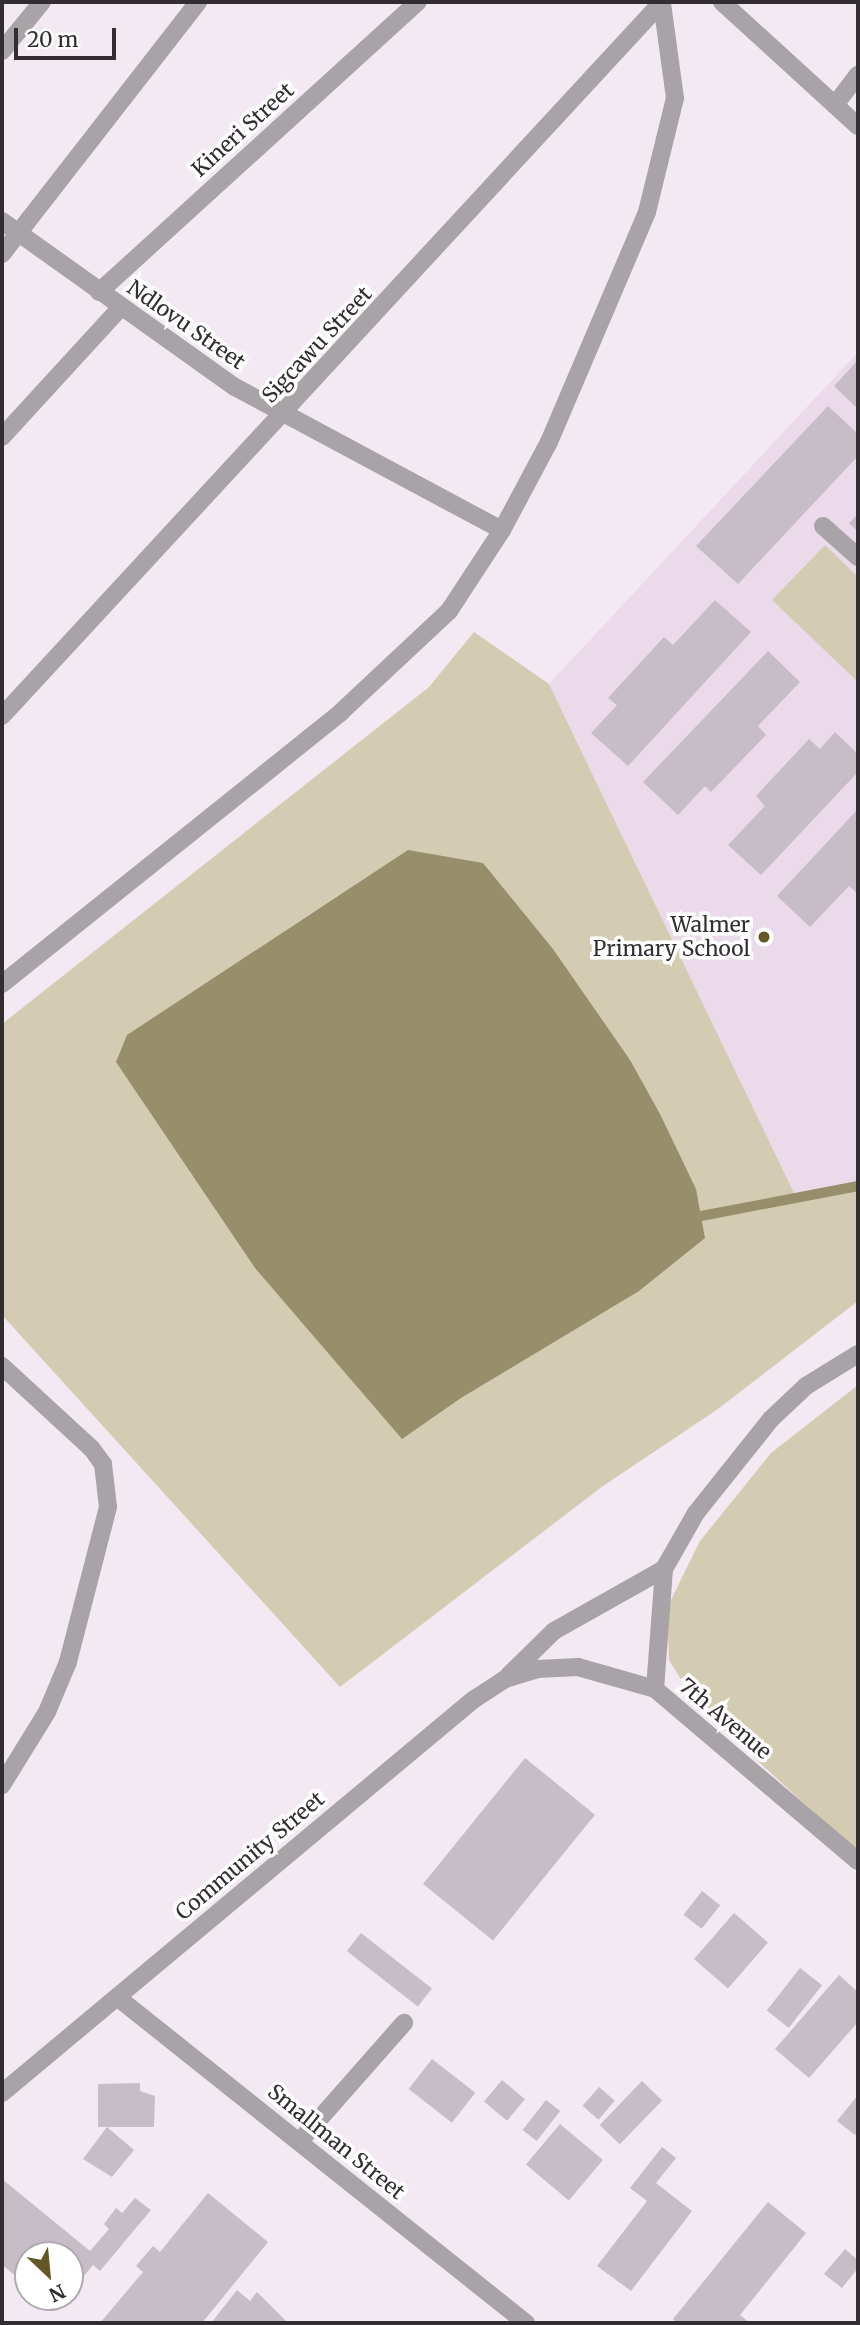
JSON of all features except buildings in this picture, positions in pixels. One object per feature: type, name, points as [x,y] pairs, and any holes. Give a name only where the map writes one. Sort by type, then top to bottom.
[{"type":"street","points":[[2,51],[42,2]]},
{"type":"street","points":[[2,254],[21,233],[198,2]]},
{"type":"street","name":"Kineri Street","points":[[99,292],[418,2]]},
{"type":"street","points":[[2,984],[341,712],[449,611],[502,530],[549,442],[647,212],[675,98],[662,2]]},
{"type":"street","name":"Sigcawu Street","points":[[2,716],[662,2]]},
{"type":"street","points":[[722,2],[858,126]]},
{"type":"street","points":[[835,105],[858,75]]},
{"type":"street","name":"Ndlovu Street","points":[[2,221],[99,292],[283,415],[502,530]]},
{"type":"street","points":[[2,437],[121,307]]},
{"type":"street","points":[[824,526],[858,557]]},
{"type":"street","points":[[655,1689],[664,1569],[696,1513],[771,1419],[806,1386],[858,1354]]},
{"type":"street","points":[[2,1366],[92,1449],[103,1464],[108,1507],[68,1662],[47,1712],[2,1785]]},
{"type":"street","points":[[505,1679],[554,1631],[664,1569]]},
{"type":"street","name":"7th Avenue","points":[[537,1669],[579,1667],[655,1689],[858,1861]]},
{"type":"street","name":"Community Street","points":[[2,2093],[462,1709],[505,1679],[537,1669]]},
{"type":"street","name":"Smallman Street","points":[[117,1997],[526,2323]]},
{"type":"street","points":[[299,2141],[404,2023]]},
{"type":"shaded area","name":"Walmer Primary School","points":[[858,352],[858,1191],[795,1195],[549,684]]},
{"type":"shaded area","points":[[825,545],[858,577],[858,682],[772,600]]},
{"type":"shaded area","points":[[474,632],[549,684],[795,1195],[858,1191],[858,1301],[718,1409],[603,1486],[340,1687],[2,1315],[2,1024],[429,687]]},
{"type":"shaded area","points":[[408,850],[483,863],[553,949],[630,1060],[660,1114],[696,1189],[705,1238],[639,1291],[461,1398],[402,1439],[255,1268],[116,1062],[127,1035]]},
{"type":"shaded area","points":[[858,1385],[858,1853],[697,1705],[669,1660],[667,1608],[700,1541],[771,1453]]},
{"type":"waterway","points":[[701,1216],[858,1186]]},
{"type":"place","name":"Walmer Primary School","points":[[764,937]]}]
